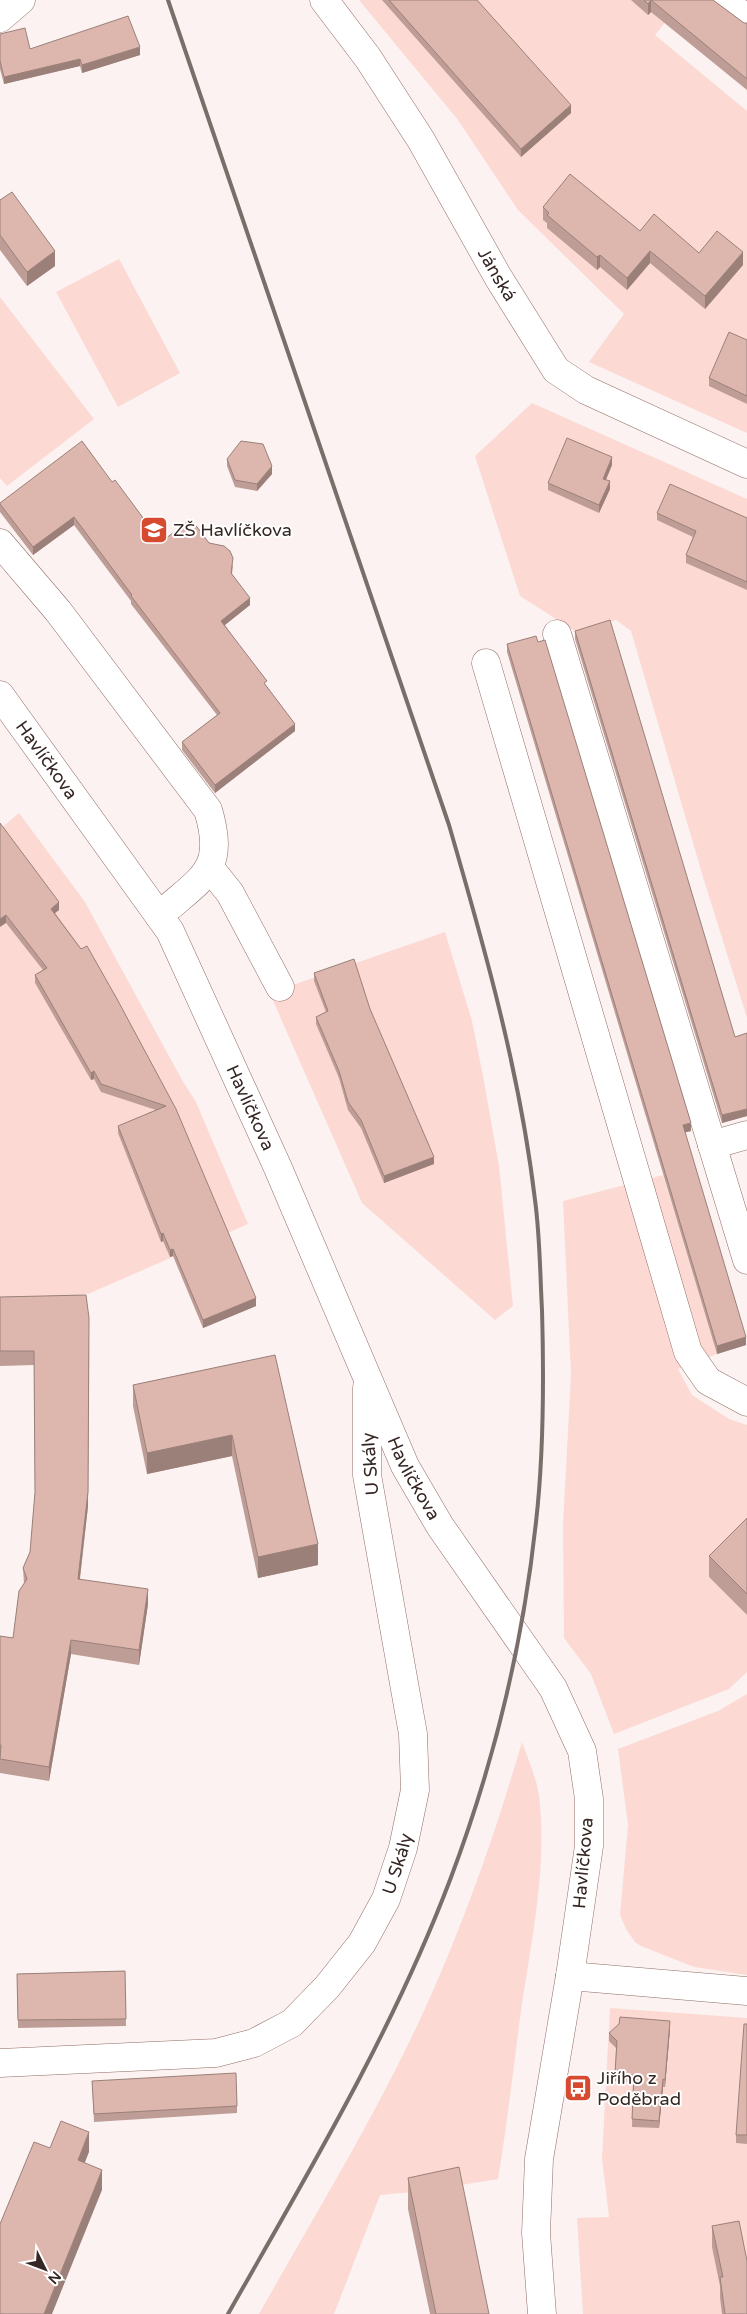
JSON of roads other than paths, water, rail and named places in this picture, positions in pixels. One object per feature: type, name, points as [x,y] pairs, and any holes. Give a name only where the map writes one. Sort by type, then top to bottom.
[{"type":"street","points":[[0,18],[21,0]]},
{"type":"street","name":"Jánská","points":[[324,0],[368,58],[421,140],[498,277],[556,370],[586,390],[747,464]]},
{"type":"street","points":[[723,0],[747,19]]},
{"type":"street","points":[[0,543],[58,611],[208,810],[215,834],[210,868],[202,878],[159,916]]},
{"type":"street","points":[[557,634],[747,1260]]},
{"type":"street","points":[[486,663],[688,1352],[708,1381],[747,1402]]},
{"type":"street","name":"Havlíčkova","points":[[0,695],[170,931],[278,1168],[405,1466],[440,1526],[553,1688],[582,1751],[589,1799],[588,1846],[570,1976],[539,2159],[536,2233],[542,2314]]},
{"type":"street","points":[[210,868],[230,893],[280,987]]},
{"type":"street","points":[[712,1145],[747,1135]]},
{"type":"street","name":"U Skály","points":[[0,2062],[216,2053],[254,2043],[292,2023],[327,1987],[362,1943],[386,1899],[403,1848],[415,1790],[413,1734],[367,1475],[368,1376]]},
{"type":"street","points":[[570,1976],[747,1990]]},
{"type":"railway","points":[[168,0],[449,825],[488,965],[511,1058],[537,1214],[542,1310],[542,1443],[536,1522],[523,1613],[514,1659],[493,1749],[480,1793],[450,1880],[402,1993],[347,2102],[228,2314]]},
{"type":"place","name":"ZŠ Havlíčkova","points":[[154,530]]},
{"type":"place","name":"Jiřího z Poděbrad","points":[[578,2088]]}]
